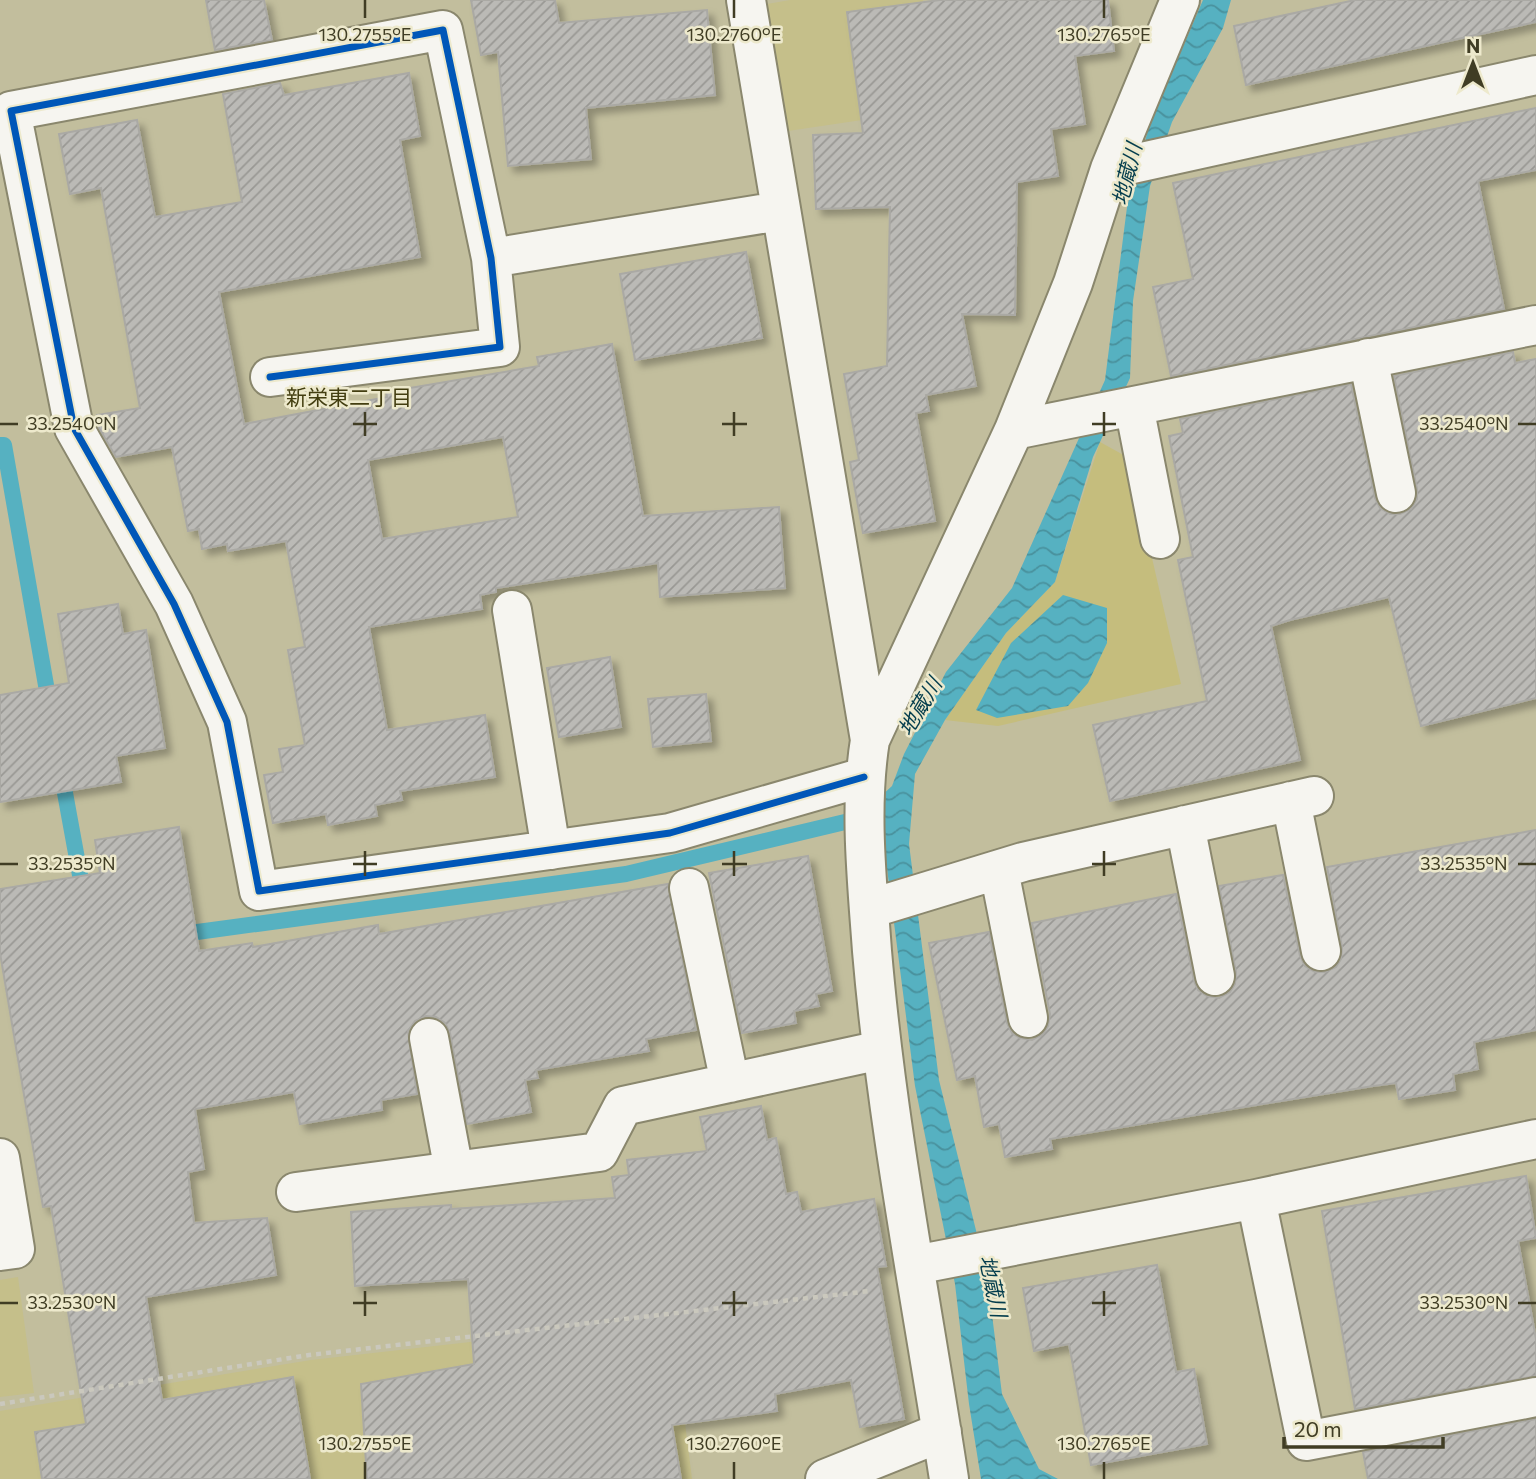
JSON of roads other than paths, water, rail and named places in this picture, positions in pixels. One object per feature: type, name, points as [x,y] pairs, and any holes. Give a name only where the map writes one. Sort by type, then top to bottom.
[{"type":"street","points":[[746,0],[870,740]]},
{"type":"street","points":[[949,1479],[881,1050],[869,909],[864,778],[870,740],[1014,430],[1073,283],[1110,169],[1180,0]]},
{"type":"street","points":[[270,377],[500,348],[491,258],[443,30],[11,111],[74,428],[174,604],[227,722],[259,891],[670,833],[864,778]]},
{"type":"street","points":[[1110,169],[1536,75]]},
{"type":"street","points":[[491,258],[780,211]]},
{"type":"street","points":[[1014,430],[1536,325]]},
{"type":"street","points":[[1368,358],[1396,494]]},
{"type":"street","points":[[1134,405],[1160,539]]},
{"type":"street","points":[[512,610],[551,850]]},
{"type":"street","points":[[869,909],[999,870],[1303,799],[1321,951]]},
{"type":"street","points":[[1185,825],[1215,976]]},
{"type":"street","points":[[999,870],[1028,1017]]},
{"type":"street","points":[[689,888],[730,1083]]},
{"type":"street","points":[[429,1038],[454,1171]]},
{"type":"street","points":[[296,1192],[599,1152],[623,1106],[881,1050]]},
{"type":"street","points":[[917,1275],[993,1250],[1256,1199],[1536,1139]]},
{"type":"street","points":[[0,1158],[15,1249],[0,1251]]},
{"type":"street","points":[[1256,1199],[1306,1441],[1536,1397]]},
{"type":"street","points":[[825,1479],[942,1432]]},
{"type":"water","points":[[1203,0],[1231,0],[1223,28],[1172,122],[1150,186],[1133,301],[1130,378],[1093,457],[1055,582],[1006,633],[945,720],[915,774],[909,844],[939,1080],[987,1275],[1002,1394],[1039,1469],[1058,1479],[981,1479],[955,1284],[915,1086],[880,814],[881,796],[892,786],[904,754],[946,672],[1012,588],[1105,380],[1127,207],[1150,123]]},
{"type":"water","points":[[1063,595],[1107,608],[1107,643],[1088,683],[1068,706],[997,718],[976,710],[1011,643]]},
{"type":"waterway","points":[[0,445],[4,445],[50,708]]},
{"type":"waterway","points":[[61,771],[84,897]]},
{"type":"waterway","points":[[175,935],[626,874],[866,817]]},
{"type":"district","name":"新栄東二丁目","points":[[349,396]]},
{"type":"water label","name":"地蔵川","points":[[1126,174]]},
{"type":"water label","name":"地蔵川","points":[[919,706]]},
{"type":"water label","name":"地蔵川","points":[[994,1286]]}]
